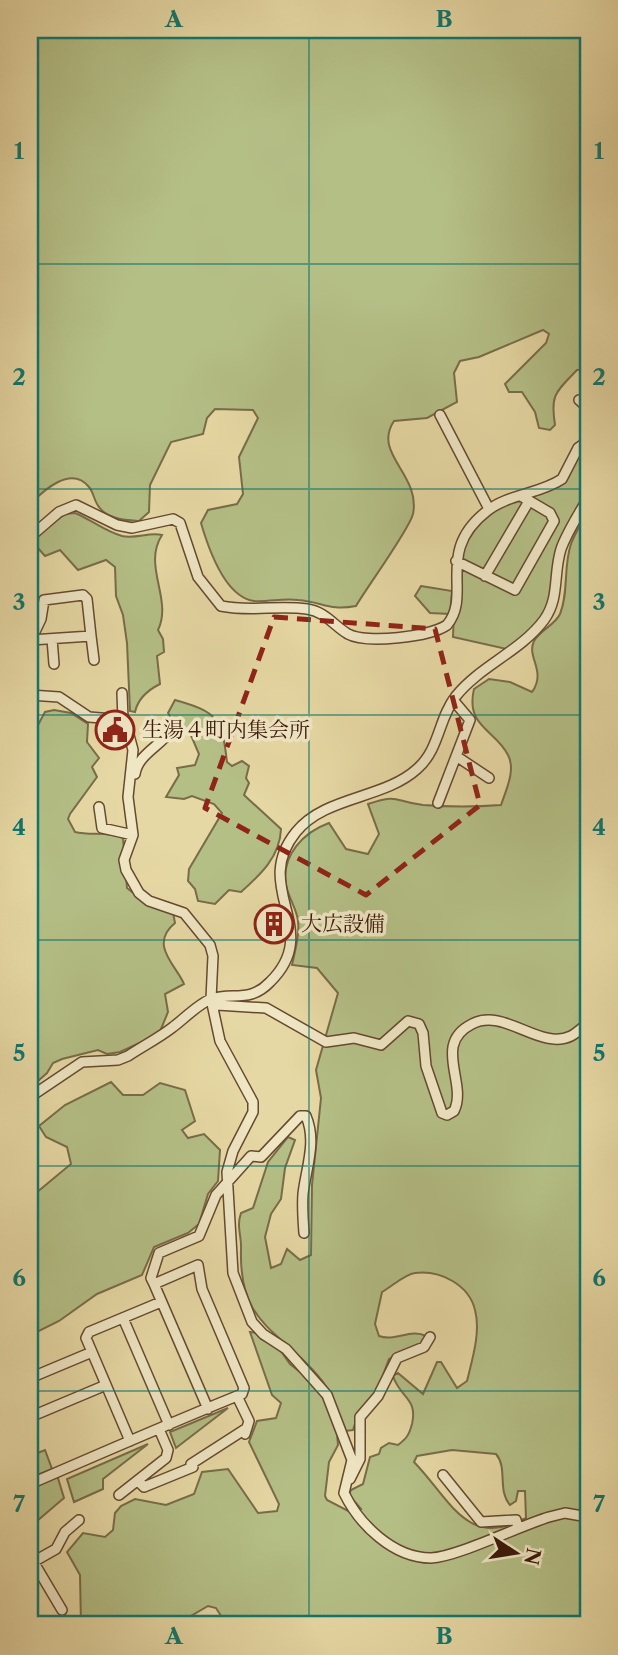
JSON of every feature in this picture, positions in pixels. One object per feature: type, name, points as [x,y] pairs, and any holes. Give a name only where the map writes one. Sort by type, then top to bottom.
[{"type":"street","points":[[579,400],[588,408]]},
{"type":"street","points":[[440,415],[489,509]]},
{"type":"street","points":[[30,537],[59,512],[76,505],[117,525],[132,528],[173,519],[180,523],[184,530],[198,577],[221,606],[314,611],[335,622],[349,635],[372,640],[447,625],[455,611],[459,546],[468,531],[489,509],[525,498],[562,479],[578,448],[588,441]]},
{"type":"street","points":[[456,561],[513,590],[554,521],[550,513],[525,498]]},
{"type":"street","points":[[485,576],[525,498]]},
{"type":"street","points":[[30,1097],[82,1062],[118,1060],[128,1056],[211,999],[237,998],[263,989],[285,963],[292,934],[291,919],[280,891],[279,867],[282,853],[306,822],[416,771],[431,753],[444,715],[453,700],[472,680],[542,622],[557,591],[561,550],[588,498]]},
{"type":"street","points":[[90,636],[31,640],[41,619],[44,600],[83,595],[87,599],[94,660]]},
{"type":"street","points":[[52,639],[54,664]]},
{"type":"street","points":[[122,693],[123,719],[133,750],[128,803],[133,835],[124,860],[126,870],[139,893],[149,901],[184,913],[210,945],[213,956],[211,999],[225,1054],[246,1084],[253,1102],[253,1112],[233,1151],[226,1182],[233,1273],[252,1322],[263,1334],[286,1349],[327,1395],[352,1460],[344,1493],[364,1527],[380,1538],[416,1555],[429,1558],[451,1553],[518,1527],[565,1513],[588,1517]]},
{"type":"street","points":[[30,695],[59,697],[89,716],[123,719]]},
{"type":"street","points":[[438,803],[470,720],[453,700]]},
{"type":"street","points":[[128,803],[138,762],[159,746],[173,729]]},
{"type":"street","points":[[456,756],[489,778]]},
{"type":"street","points":[[99,807],[98,828],[133,835]]},
{"type":"street","points":[[211,999],[217,1005],[266,1008],[326,1042],[354,1038],[381,1045],[408,1021],[419,1024],[423,1033],[425,1066],[442,1113],[447,1115],[454,1111],[458,1098],[451,1063],[454,1042],[473,1023],[496,1021],[554,1038],[570,1037],[588,1023]]},
{"type":"street","points":[[208,1409],[150,1278],[159,1253],[200,1236],[216,1195],[226,1182],[251,1156],[261,1157],[297,1118],[306,1116],[311,1155],[303,1195],[304,1233]]},
{"type":"street","points":[[30,1484],[237,1396],[244,1388],[202,1289],[198,1265],[154,1284]]},
{"type":"street","points":[[130,1441],[86,1338],[89,1332],[161,1302]]},
{"type":"street","points":[[123,1318],[169,1425]]},
{"type":"street","points":[[347,1479],[355,1473],[360,1459],[360,1417],[378,1396],[397,1358],[425,1347],[430,1337]]},
{"type":"street","points":[[30,1378],[92,1352]]},
{"type":"street","points":[[30,1417],[106,1385]]},
{"type":"street","points":[[138,1480],[144,1487],[193,1467],[191,1464],[246,1432],[249,1420],[237,1396]]},
{"type":"street","points":[[119,1495],[166,1458],[168,1450],[159,1429]]},
{"type":"street","points":[[443,1475],[481,1522],[516,1520],[518,1527]]},
{"type":"street","points":[[62,1610],[31,1559],[56,1549],[65,1532],[79,1520]]},
{"type":"highlighted area","points":[[274,617],[435,629],[480,805],[366,895],[205,808]]},
{"type":"green space","points":[[30,30],[588,30],[588,369],[577,370],[556,394],[553,406],[555,425],[550,430],[539,428],[535,412],[522,392],[509,392],[505,384],[546,343],[549,334],[543,330],[479,357],[460,361],[454,373],[457,402],[427,418],[394,421],[389,433],[389,444],[410,487],[414,500],[413,514],[356,606],[332,607],[293,600],[254,601],[234,590],[219,570],[201,523],[208,510],[237,504],[243,494],[239,457],[258,418],[253,410],[215,409],[207,418],[203,434],[171,442],[150,485],[149,512],[139,521],[117,518],[102,511],[89,487],[74,478],[58,482],[30,504]]},
{"type":"green space","points":[[588,443],[588,491],[572,527],[542,622],[511,650],[453,637],[455,584],[462,550],[469,534],[479,521],[501,504],[563,480],[576,450]]},
{"type":"green space","points":[[588,510],[588,1625],[227,1625],[216,1608],[208,1606],[191,1616],[187,1625],[81,1625],[80,1575],[67,1552],[83,1533],[105,1537],[113,1530],[115,1513],[121,1506],[135,1499],[166,1505],[194,1494],[202,1472],[228,1469],[258,1513],[277,1511],[279,1504],[249,1442],[257,1421],[276,1418],[281,1403],[272,1395],[250,1332],[258,1333],[261,1339],[278,1347],[290,1364],[314,1383],[324,1399],[337,1434],[338,1445],[329,1462],[325,1496],[327,1500],[350,1512],[361,1509],[349,1495],[351,1490],[363,1484],[370,1457],[379,1454],[381,1448],[389,1443],[398,1445],[411,1428],[413,1409],[393,1376],[398,1373],[423,1394],[437,1362],[441,1362],[457,1388],[467,1381],[477,1327],[472,1301],[453,1281],[444,1277],[425,1273],[411,1274],[382,1292],[375,1324],[379,1336],[415,1333],[426,1336],[421,1345],[389,1359],[377,1391],[359,1411],[353,1430],[345,1431],[324,1383],[264,1323],[247,1295],[242,1275],[239,1227],[241,1213],[253,1208],[268,1162],[288,1137],[295,1140],[285,1168],[281,1199],[271,1214],[265,1237],[271,1268],[281,1264],[287,1249],[300,1260],[311,1255],[312,1185],[321,1098],[316,1070],[338,993],[317,968],[292,965],[298,926],[285,874],[296,846],[311,832],[329,823],[346,849],[368,854],[379,834],[368,804],[392,799],[433,806],[501,805],[509,780],[510,761],[503,747],[483,727],[474,712],[474,689],[489,679],[510,682],[532,692],[538,677],[532,647],[534,641],[560,614],[569,553]],"holes":[[[452,1450],[496,1454],[500,1460],[504,1493],[510,1505],[516,1501],[518,1491],[525,1491],[526,1518],[506,1526],[489,1528],[474,1524],[461,1516],[414,1462],[417,1456]]]},
{"type":"green space","points":[[75,513],[122,536],[162,535],[155,559],[162,606],[158,630],[163,639],[164,652],[157,656],[160,684],[144,695],[135,712],[130,711],[127,643],[123,615],[116,596],[115,567],[106,560],[78,570],[60,550],[45,556],[37,547],[30,550],[30,540],[65,514]]},
{"type":"green space","points":[[421,586],[452,591],[450,614],[430,613],[415,596]]},
{"type":"green space","points":[[175,700],[201,709],[215,719],[223,736],[227,762],[232,766],[242,761],[249,766],[246,778],[249,783],[244,795],[281,829],[277,848],[262,872],[241,892],[229,890],[215,904],[198,901],[195,889],[188,881],[189,869],[222,813],[214,804],[192,796],[184,799],[166,797],[179,775],[177,768],[195,765],[199,754],[190,733],[178,729],[168,713]]},
{"type":"green space","points":[[54,710],[71,713],[88,724],[87,742],[99,758],[92,767],[97,777],[68,819],[75,832],[123,838],[127,888],[144,901],[173,912],[175,923],[167,931],[164,947],[184,984],[165,994],[168,1012],[159,1034],[120,1052],[107,1054],[98,1050],[62,1059],[53,1063],[47,1073],[30,1088],[30,726],[38,725],[45,712]]},
{"type":"green space","points":[[111,1082],[123,1095],[143,1095],[160,1083],[185,1090],[195,1121],[182,1130],[188,1138],[204,1134],[220,1150],[218,1181],[208,1194],[199,1224],[188,1233],[154,1247],[142,1275],[97,1294],[59,1321],[31,1335],[30,1198],[71,1164],[67,1147],[46,1137],[39,1126],[65,1105]]},
{"type":"green space","points":[[228,1408],[176,1448],[170,1432]]},
{"type":"green space","points":[[148,1444],[103,1479],[103,1489],[74,1502],[67,1479]]},
{"type":"green space","points":[[45,1450],[52,1469],[30,1478],[30,1456]]},
{"type":"green space","points":[[57,1475],[64,1498],[30,1527],[30,1487]]},
{"type":"place","name":"生湯４町内集会所","points":[[115,730]]},
{"type":"place","name":"大広設備","points":[[274,924]]}]
